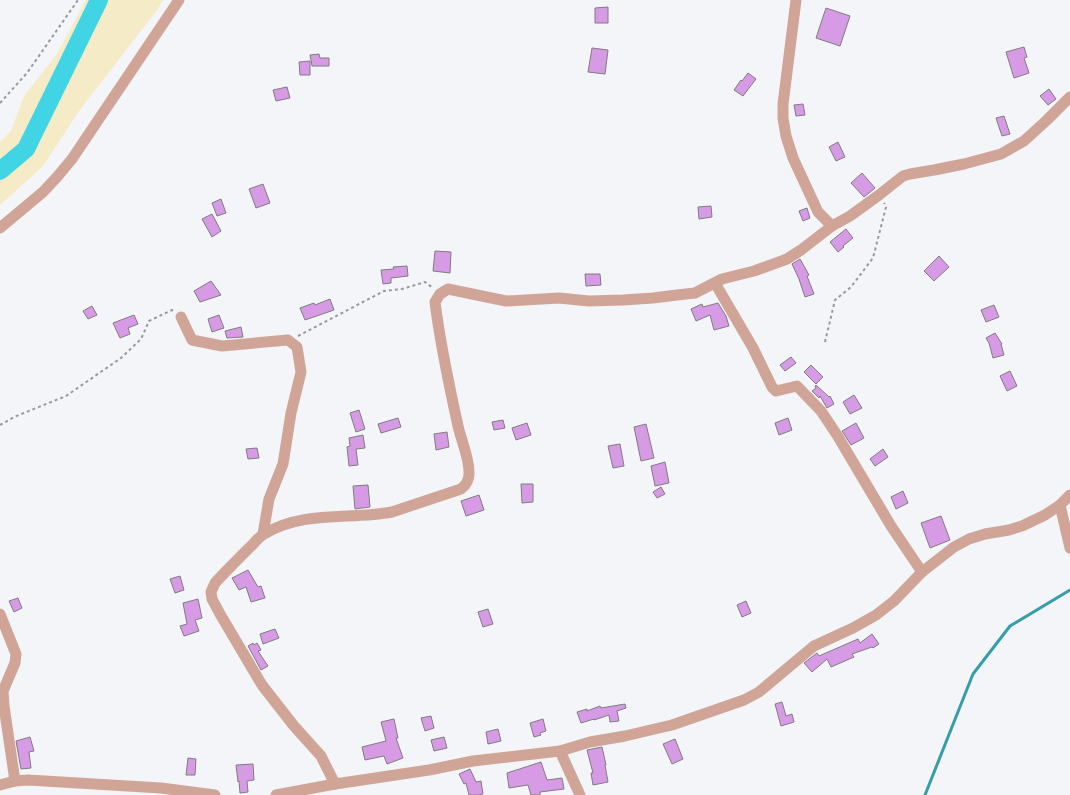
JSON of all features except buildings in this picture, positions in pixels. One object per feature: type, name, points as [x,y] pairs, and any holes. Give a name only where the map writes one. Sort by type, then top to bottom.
[{"type":"street","points":[[0,228],[43,192],[72,159],[179,0]]},
{"type":"street","points":[[796,0],[782,118],[793,158],[818,212],[832,226]]},
{"type":"street","points":[[335,784],[321,756],[294,726],[262,685],[220,614],[212,599],[211,592],[215,583],[263,534],[280,526],[299,520],[392,512],[461,489],[467,484],[469,464],[460,435],[437,319],[435,302],[440,294],[448,289],[506,301],[558,298],[589,301],[653,298],[695,292],[722,279],[754,271],[787,259],[832,226],[850,216],[903,176],[964,164],[1001,154],[1024,141],[1070,97]]},
{"type":"street","points":[[714,283],[753,348],[772,387],[776,391],[797,386],[821,411],[891,526],[922,572]]},
{"type":"street","points":[[181,317],[192,340],[222,346],[288,340],[297,347],[301,372],[291,413],[283,464],[270,499],[263,534]]},
{"type":"street","points":[[276,795],[335,784],[429,770],[473,761],[560,751],[590,742],[625,736],[672,725],[744,700],[759,692],[814,646],[853,628],[876,615],[894,601],[922,572],[954,546],[985,534],[1022,526],[1045,515],[1070,495]]},
{"type":"street","points":[[1060,504],[1070,548]]},
{"type":"street","points":[[0,614],[16,654],[15,663],[4,691],[4,706],[15,781]]},
{"type":"street","points":[[560,751],[580,795]]},
{"type":"street","points":[[0,785],[15,781],[28,780],[146,787],[215,795]]},
{"type":"path","points":[[0,103],[27,73],[78,0]]},
{"type":"path","points":[[825,342],[836,300],[851,286],[873,258],[886,207],[879,195]]},
{"type":"path","points":[[288,340],[384,291],[402,289],[425,282],[440,294]]},
{"type":"path","points":[[0,425],[14,417],[66,396],[121,358],[141,339],[149,321],[172,310],[181,317]]},
{"type":"sand","points":[[86,0],[163,0],[157,10],[79,111],[43,166],[0,205],[0,142],[11,131],[24,96],[57,54]]},
{"type":"waterway","points":[[0,171],[26,149],[99,0]]},
{"type":"waterway","points":[[925,795],[973,674],[1010,626],[1070,590]]}]
